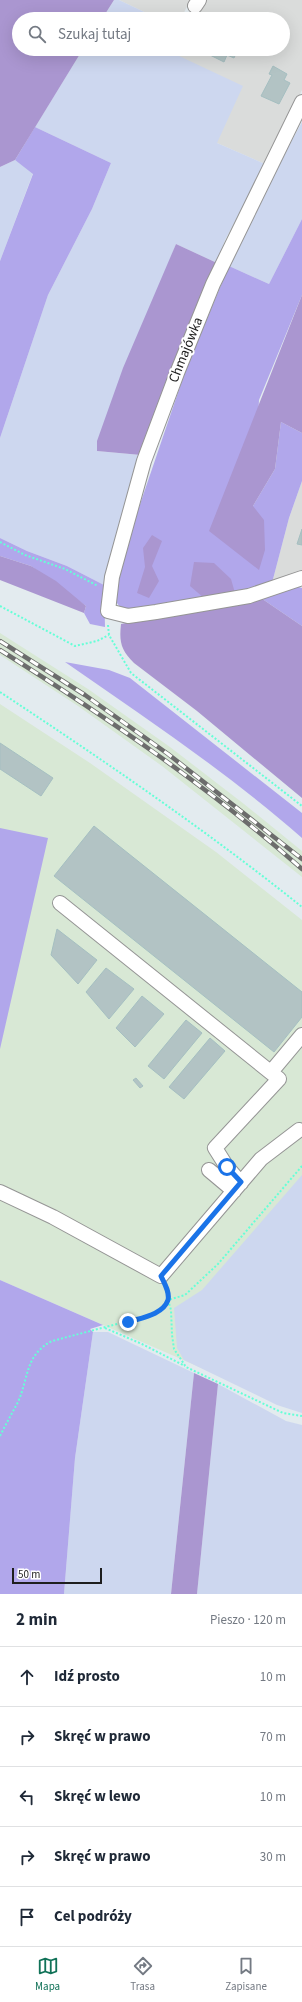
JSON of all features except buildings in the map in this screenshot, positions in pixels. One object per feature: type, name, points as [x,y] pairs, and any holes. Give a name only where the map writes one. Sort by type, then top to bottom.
[{"type":"street","name":"Chmajówka","points":[[108,612],[112,577],[144,461],[177,373],[213,284],[302,102]]},
{"type":"street","points":[[108,612],[128,616],[249,596],[302,578]]},
{"type":"street","points":[[60,903],[279,1079],[215,1148],[238,1187]]},
{"type":"street","points":[[271,1072],[302,1035]]},
{"type":"street","points":[[0,1192],[53,1217],[161,1276],[262,1159],[299,1130]]},
{"type":"street","points":[[209,1170],[238,1187]]},
{"type":"path","points":[[0,542],[25,555],[65,569],[110,592]]},
{"type":"path","points":[[0,606],[75,646],[97,641],[109,636]]},
{"type":"path","points":[[108,612],[109,636],[131,673],[302,806]]},
{"type":"path","points":[[0,692],[70,738],[193,825],[254,869],[302,907]]},
{"type":"path","points":[[0,1436],[18,1401],[34,1355],[41,1346],[52,1341],[148,1316],[162,1309],[168,1300],[185,1295],[218,1264],[302,1166]]},
{"type":"path","points":[[161,1276],[167,1291],[171,1310],[174,1348],[186,1367]]},
{"type":"path","points":[[104,1327],[283,1413],[302,1416]]},
{"type":"shaded area","points":[[0,0],[114,0],[106,12],[12,12],[12,56],[79,56],[15,160],[0,167]]},
{"type":"shaded area","points":[[114,0],[119,0],[144,12],[106,12]]},
{"type":"shaded area","points":[[119,0],[190,0],[184,12],[144,12]]},
{"type":"shaded area","points":[[205,0],[302,0],[302,90],[265,164],[217,143],[177,56],[290,56],[290,12],[199,12]]},
{"type":"shaded area","points":[[79,56],[179,56],[243,86],[217,143],[265,164],[225,240],[217,263],[176,244],[97,451],[141,455],[104,585],[67,566],[27,551],[0,538],[0,438],[48,295],[92,209],[111,163],[35,127]]},
{"type":"shaded area","points":[[302,122],[302,219],[269,284],[229,266],[271,178]]},
{"type":"shaded area","points":[[35,127],[111,163],[92,209],[48,295],[0,438],[0,261],[33,174],[15,160]]},
{"type":"shaded area","points":[[15,160],[33,173],[0,261],[0,167]]},
{"type":"shaded area","points":[[302,219],[302,295],[259,400],[253,506],[275,469],[281,422],[302,433],[302,481],[289,518],[272,583],[235,593],[123,611],[117,603],[116,580],[186,369],[229,266],[269,284]]},
{"type":"shaded area","points":[[176,244],[217,263],[141,455],[97,451],[97,441],[123,368]]},
{"type":"shaded area","points":[[302,295],[302,433],[281,422],[275,469],[253,506],[264,520],[265,550],[259,570],[209,531]]},
{"type":"shaded area","points":[[302,481],[302,572],[272,583],[289,518]]},
{"type":"shaded area","points":[[152,535],[162,541],[152,566],[159,581],[149,598],[137,593],[145,567],[143,548]]},
{"type":"shaded area","points":[[0,538],[27,551],[67,566],[104,585],[105,627],[90,624],[84,613],[86,606],[31,566],[0,556]]},
{"type":"shaded area","points":[[0,556],[31,566],[56,581],[86,606],[84,613],[0,580]]},
{"type":"shaded area","points":[[194,562],[214,563],[231,579],[235,593],[204,598],[190,586]]},
{"type":"shaded area","points":[[292,585],[302,588],[302,626],[258,596]]},
{"type":"shaded area","points":[[258,596],[302,626],[302,798],[197,711],[134,663],[126,654],[121,641],[121,624]]},
{"type":"shaded area","points":[[0,633],[88,689],[170,747],[244,804],[302,851],[302,877],[162,766],[78,706],[0,655]]},
{"type":"shaded area","points":[[65,662],[109,670],[130,678],[302,813],[302,838],[216,769],[156,725]]},
{"type":"shaded area","points":[[0,704],[90,763],[216,852],[302,920],[302,1405],[275,1400],[0,1280]]},
{"type":"shaded area","points":[[0,828],[48,838],[0,1049]]},
{"type":"shaded area","points":[[302,1175],[302,1413],[277,1405],[184,1360],[177,1348],[174,1308],[202,1290]]},
{"type":"shaded area","points":[[0,1280],[103,1325],[90,1329],[93,1332],[75,1458],[64,1594],[0,1594]]},
{"type":"shaded area","points":[[93,1332],[108,1332],[194,1373],[171,1594],[64,1594],[75,1458]]},
{"type":"shaded area","points":[[194,1373],[218,1384],[197,1594],[171,1594]]},
{"type":"shaded area","points":[[218,1384],[286,1421],[302,1425],[302,1594],[197,1594]]},
{"type":"railway","points":[[0,641],[85,695],[168,754],[302,859]]},
{"type":"railway","points":[[0,650],[156,754],[230,809],[302,869]]},
{"type":"route","points":[[128,1322],[148,1316],[162,1309],[168,1300],[167,1291],[161,1276],[241,1182],[227,1167]]}]
